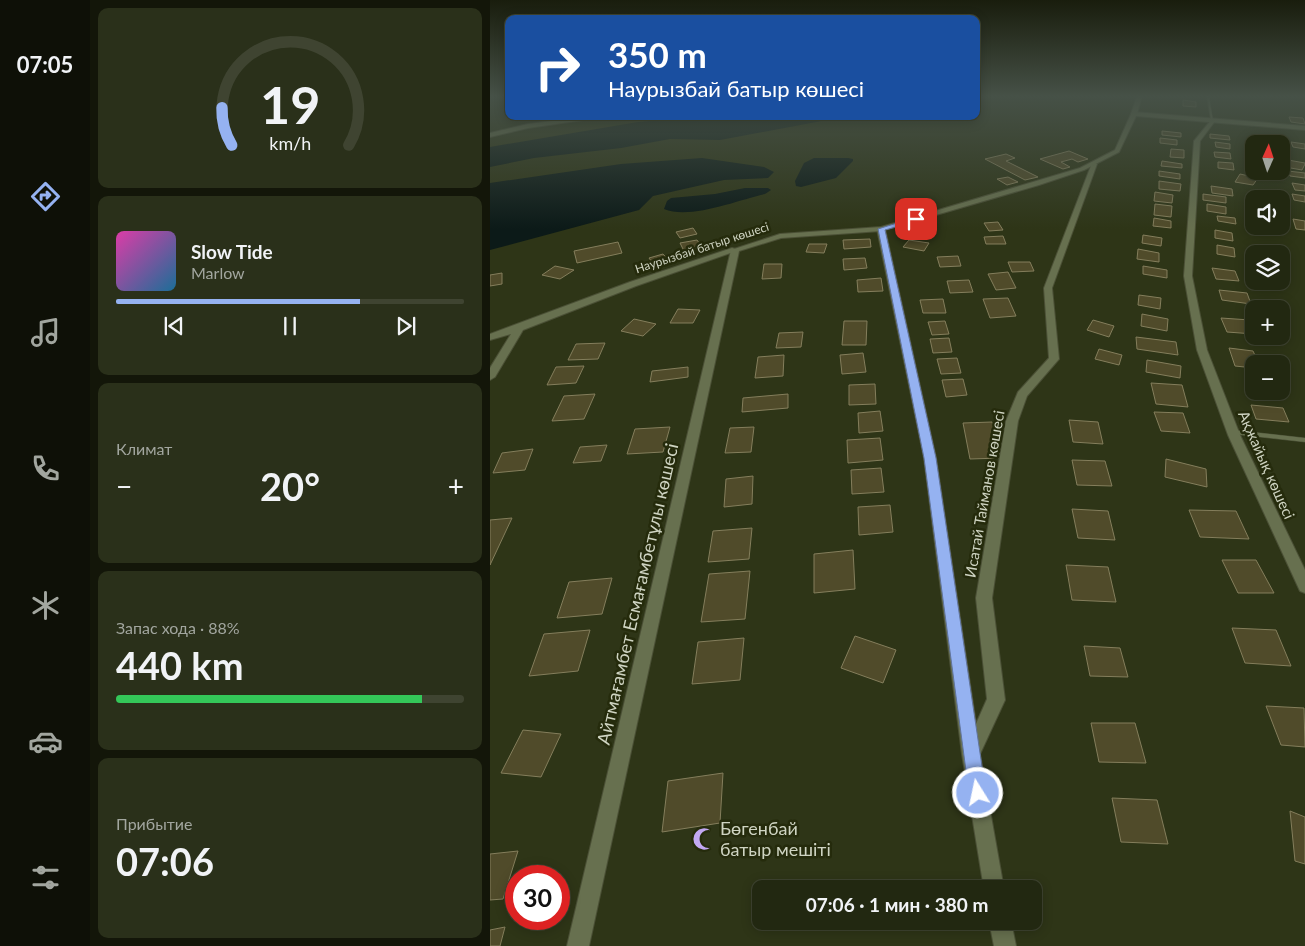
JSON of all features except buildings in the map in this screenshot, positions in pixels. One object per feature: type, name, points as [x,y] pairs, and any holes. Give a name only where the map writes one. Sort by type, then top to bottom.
[{"type":"street","name":"Наурызбай батыр көшесі","points":[[490,337],[633,284],[780,236],[881,229],[1037,184],[1094,164],[1117,151],[1122,140]]},
{"type":"street","name":"Ақжайық көшесі","points":[[1198,140],[1188,276],[1202,350],[1232,432],[1305,586]]},
{"type":"street","name":"Исатай Тайманов көшесі","points":[[971,754],[996,700],[984,598],[1012,421],[1022,394],[1054,359],[1048,288],[1094,164]]},
{"type":"street","points":[[881,229],[930,458],[971,754],[992,880]]},
{"type":"street","name":"Айтмағамбет Есмағамбетұлы көшесі","points":[[578,946],[735,250]]},
{"type":"street","points":[[490,377],[518,328]]},
{"type":"street","points":[[1001,930],[1004,946]]},
{"type":"lane","points":[[1232,432],[1305,440]]},
{"type":"shaded area","points":[[531,140],[664,140],[621,148],[534,158],[490,167],[490,147]]},
{"type":"shaded area","points":[[702,158],[764,167],[774,172],[768,178],[724,180],[653,196],[639,210],[490,250],[490,183],[621,164]]},
{"type":"shaded area","points":[[814,158],[848,158],[853,159],[853,161],[836,178],[801,187],[796,186],[795,181],[804,163]]},
{"type":"shaded area","points":[[745,188],[768,188],[771,190],[765,194],[700,211],[675,212],[664,209],[667,201],[671,198],[715,194]]},
{"type":"place","name":"Бөгенбай батыр мешіті","points":[[704,839]]},
{"type":"route","points":[[916,219],[881,229],[930,458],[978,793]]}]
